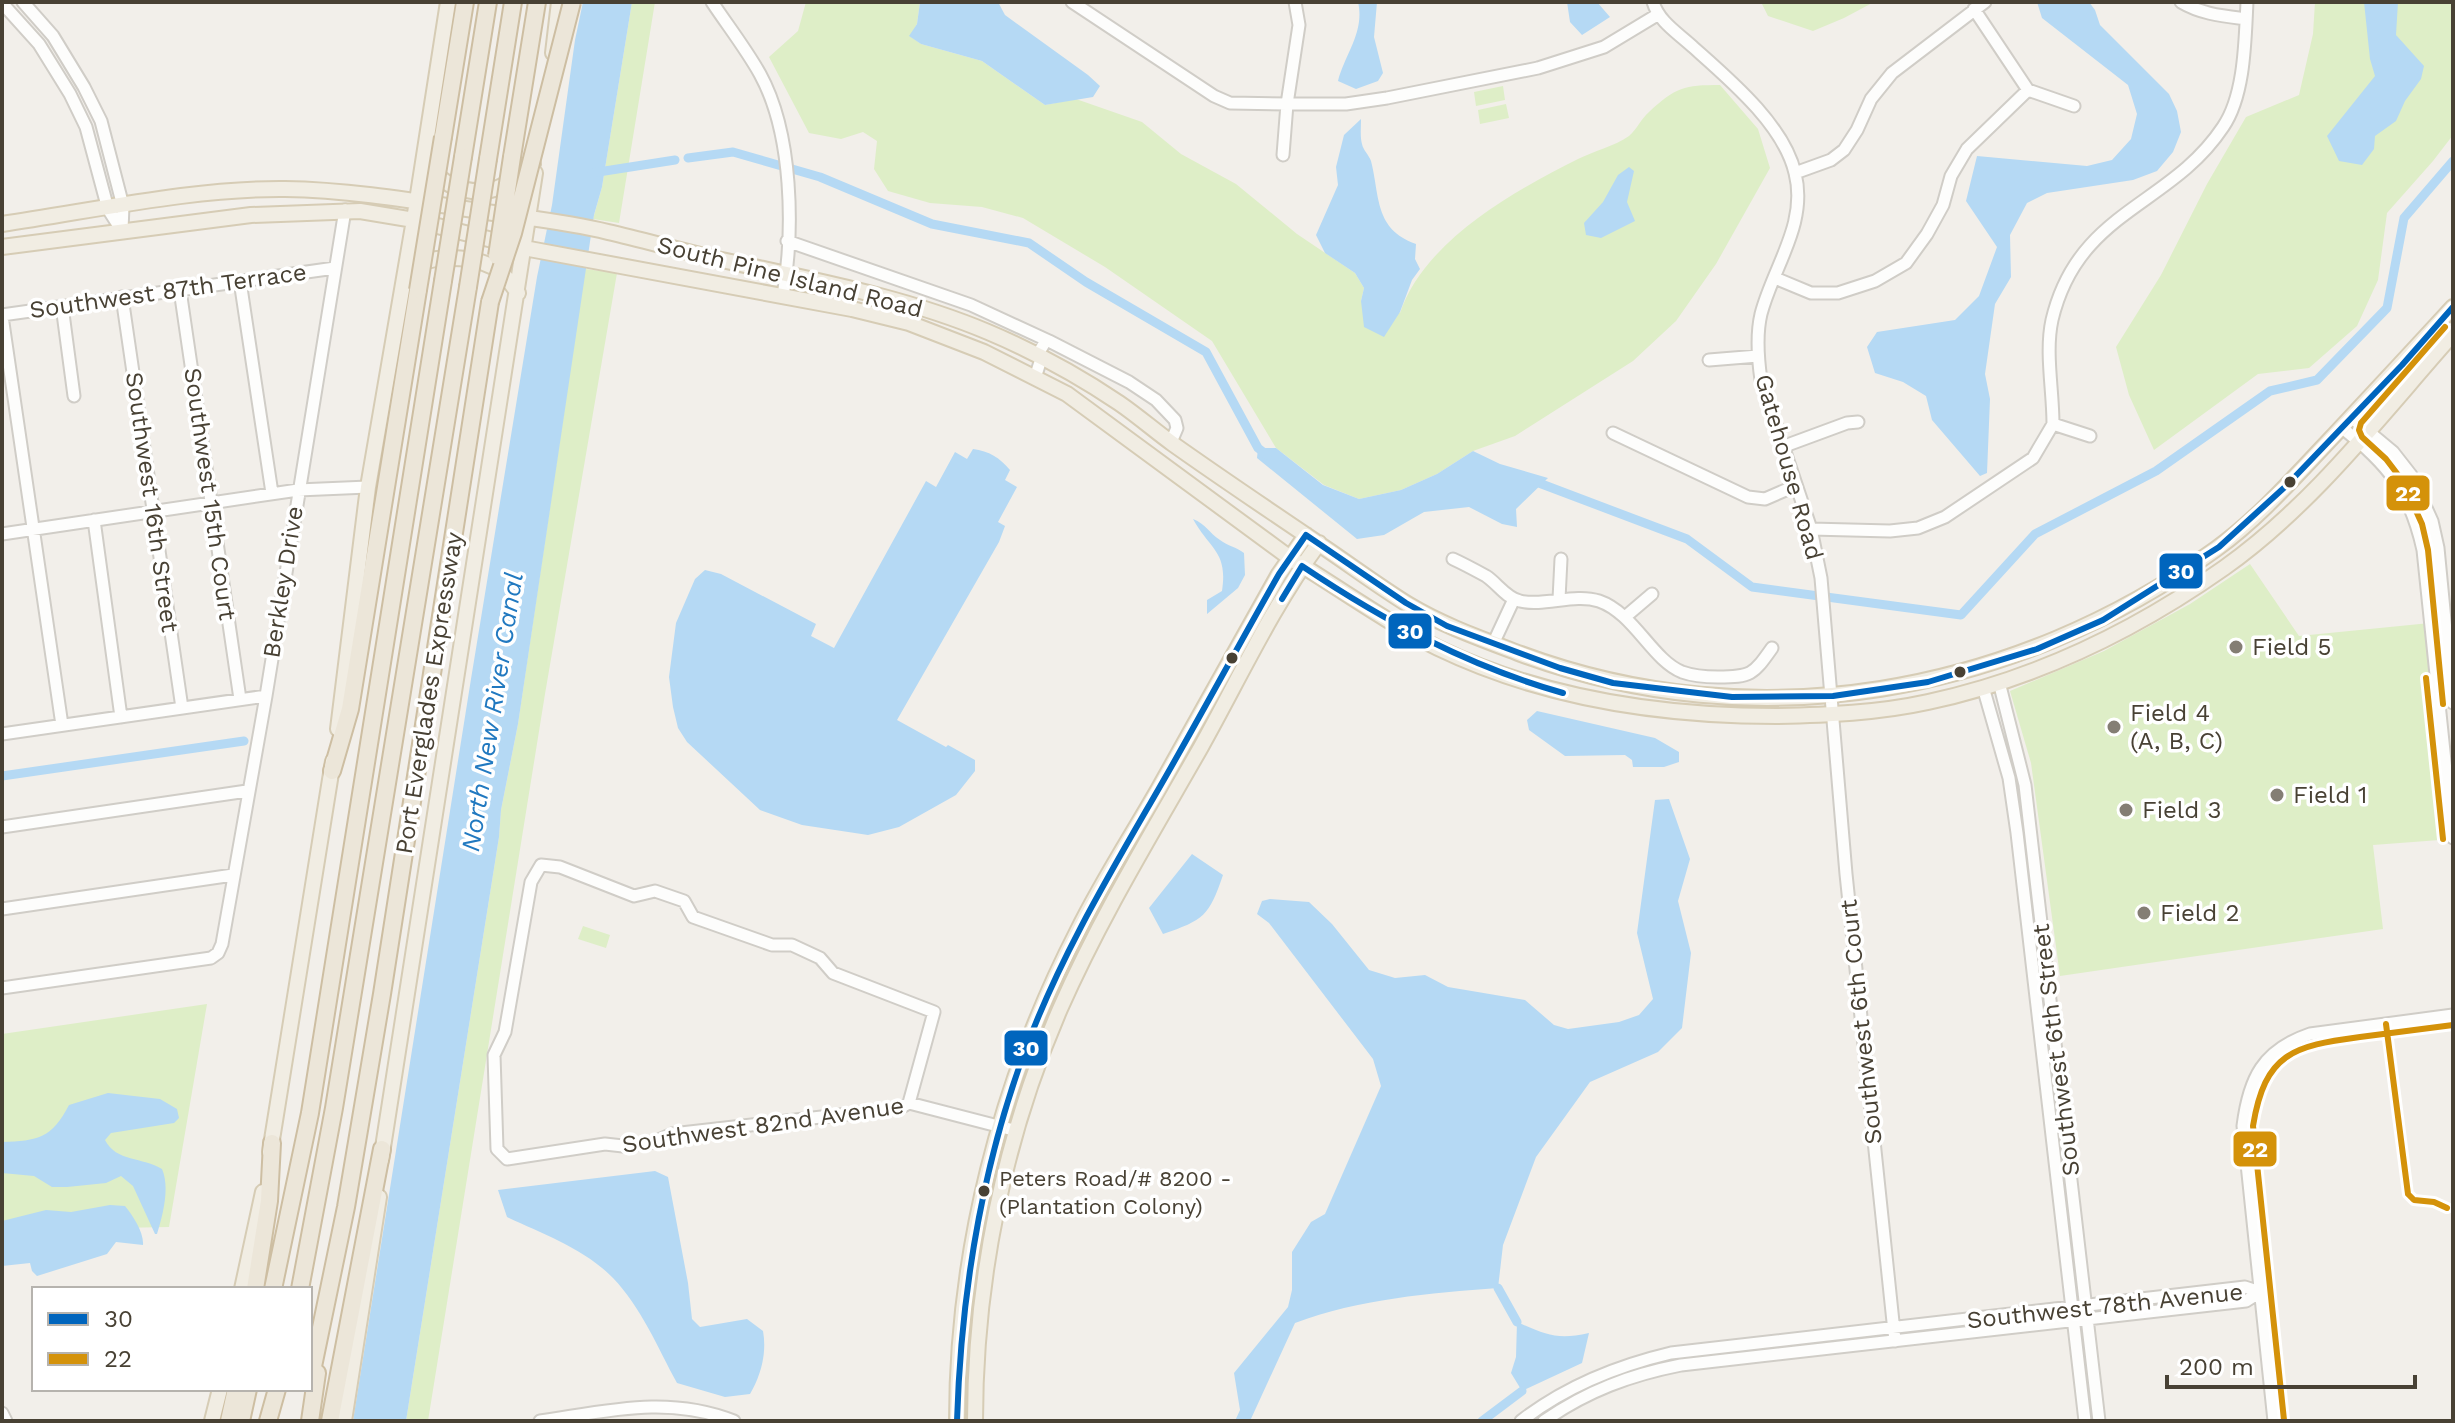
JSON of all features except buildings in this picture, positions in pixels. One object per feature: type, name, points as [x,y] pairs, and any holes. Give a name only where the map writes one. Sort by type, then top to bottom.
[{"type":"highway","points":[[332,771],[350,709],[410,286],[443,137],[465,2]]},
{"type":"highway","points":[[273,1287],[310,1113],[488,2]]},
{"type":"highway","points":[[300,1287],[334,1108],[513,2]]},
{"type":"highway","name":"Port Everglades Expressway","points":[[312,1373],[326,1316],[382,994],[537,2]]},
{"type":"highway","points":[[490,302],[513,233],[572,2]]},
{"type":"highway","points":[[255,1287],[269,1201],[272,1143]]},
{"type":"highway","points":[[330,1421],[382,1149]]},
{"type":"highway","points":[[310,1421],[326,1316]]},
{"type":"highway","points":[[229,1421],[236,1391]]},
{"type":"highway","points":[[241,1421],[248,1391]]},
{"type":"highway","points":[[268,1421],[276,1391]]},
{"type":"highway","points":[[300,1421],[308,1391]]},
{"type":"main road","points":[[410,286],[416,201],[448,2]]},
{"type":"main road","points":[[344,1421],[378,1210],[382,1149],[484,493],[518,293],[531,249],[527,218],[546,111],[559,2]]},
{"type":"main road","points":[[424,152],[440,180],[449,186],[481,192],[503,186],[537,160]]},
{"type":"main road","name":"South Pine Island Road","points":[[2,224],[221,192],[284,189],[416,201],[603,230],[859,289],[991,333],[1120,404],[1406,603],[1447,626],[1560,668],[1613,683],[1673,692],[1833,705],[1981,668],[2037,649],[2103,620],[2196,562],[2219,547],[2254,516],[2402,365],[2453,307]]},
{"type":"main road","points":[[251,215],[267,209],[284,189]]},
{"type":"main road","name":"South Pine Island Road","points":[[2,247],[251,215],[345,210],[414,220],[531,249],[909,323],[984,352],[1067,394],[1296,562],[1439,648],[1513,678],[1608,704],[1733,716],[1833,705],[1930,702],[2042,668],[2114,635],[2207,579],[2275,525],[2364,436],[2453,334]]},
{"type":"main road","points":[[242,1287],[272,1143],[332,771],[368,487],[414,265],[426,260],[471,259],[497,270],[518,293]]},
{"type":"main road","points":[[957,1421],[967,1273],[1000,1126],[1043,1006],[1077,932],[1312,539]]},
{"type":"main road","points":[[975,1421],[977,1355],[994,1223],[1017,1131],[1060,1010],[1091,944],[1296,562]]},
{"type":"main road","points":[[2196,562],[2207,579]]},
{"type":"main road","points":[[1513,678],[1523,669],[1536,665],[1560,668]]},
{"type":"main road","points":[[212,1421],[220,1391]]},
{"type":"street","points":[[23,2],[53,36],[101,121],[123,206],[122,231]]},
{"type":"street","points":[[712,2],[760,74],[779,122],[788,180],[783,296]]},
{"type":"street","points":[[1072,2],[1214,96],[1230,103],[1287,104],[1346,104],[1538,68],[1604,47],[1657,15],[1653,2]]},
{"type":"street","points":[[1283,155],[1299,25],[1295,2]]},
{"type":"street","points":[[2181,2],[2215,15],[2246,19]]},
{"type":"street","points":[[1811,529],[1890,531],[1918,528],[1945,517],[2033,458],[2053,424],[2049,345],[2052,321],[2063,286],[2084,249],[2110,223],[2189,167],[2225,126],[2242,77],[2247,2]]},
{"type":"street","points":[[2,3],[39,44],[70,94],[86,127],[108,209],[122,231]]},
{"type":"street","points":[[1795,173],[1831,160],[1844,150],[1871,99],[1892,73],[1979,6],[2028,90],[2074,106]]},
{"type":"street","name":"Gatehouse Road","points":[[1657,15],[1762,114],[1781,142],[1795,173],[1798,208],[1791,237],[1761,315],[1758,356],[1761,380],[1811,529],[1821,578],[1833,705]]},
{"type":"street","points":[[1775,278],[1811,293],[1838,293],[1875,281],[1906,263],[1943,205],[1951,176],[1967,149],[2028,90]]},
{"type":"street","name":"Berkley Drive","points":[[2,988],[211,958],[218,953],[222,944],[266,696],[345,210]]},
{"type":"street","points":[[787,241],[971,305],[1129,382],[1156,400],[1175,420],[1177,428],[1171,442]]},
{"type":"street","name":"Southwest 87th Terrace","points":[[2,315],[335,268]]},
{"type":"street","points":[[240,281],[272,493]]},
{"type":"street","name":"Southwest 15th Court","points":[[180,290],[240,699]]},
{"type":"street","name":"Southwest 16th Street","points":[[122,297],[182,708]]},
{"type":"street","points":[[62,306],[74,396]]},
{"type":"street","points":[[2,315],[62,725]]},
{"type":"street","points":[[1035,378],[1041,359],[1051,345],[1049,341]]},
{"type":"street","points":[[1709,360],[1758,356]]},
{"type":"street","points":[[1782,447],[1847,423],[1858,422]]},
{"type":"street","points":[[2346,422],[2393,452],[2423,496],[2438,548],[2448,606],[2453,703]]},
{"type":"street","points":[[2053,424],[2090,436]]},
{"type":"street","points":[[1613,433],[1748,497],[1765,499],[1795,486]]},
{"type":"street","points":[[2364,436],[2409,503],[2423,550],[2453,838]]},
{"type":"street","points":[[2,534],[272,493],[368,487]]},
{"type":"street","points":[[94,520],[121,717]]},
{"type":"street","points":[[1453,559],[1485,576],[1518,601],[1598,600],[1625,617],[1680,672],[1705,677],[1743,677],[1757,669],[1772,648]]},
{"type":"street","points":[[1559,599],[1561,559]]},
{"type":"street","points":[[1625,617],[1652,594]]},
{"type":"street","points":[[1497,645],[1518,601]]},
{"type":"street","points":[[2428,609],[2448,606]]},
{"type":"street","name":"Southwest 6th Street","points":[[1999,682],[2025,785],[2099,1421]]},
{"type":"street","name":"Southwest 6th Street","points":[[1983,687],[2009,778],[2017,833],[2085,1421]]},
{"type":"street","points":[[2,734],[266,696]]},
{"type":"street","name":"Southwest 6th Court","points":[[1833,705],[1849,904],[1895,1341]]},
{"type":"street","points":[[2,827],[247,791]]},
{"type":"street","name":"Southwest 82nd Avenue","points":[[909,1103],[934,1012],[833,973],[820,958],[792,945],[772,945],[693,917],[684,901],[655,891],[634,896],[560,867],[541,865],[531,882],[505,1032],[494,1055],[497,1149],[507,1159],[605,1144],[623,1146],[654,1142],[672,1134],[900,1108],[909,1103],[1017,1131]]},
{"type":"street","points":[[2,909],[233,875]]},
{"type":"street","points":[[2274,1421],[2243,1126],[2246,1100],[2255,1078],[2268,1057],[2287,1042],[2310,1034],[2453,1015]]},
{"type":"street","name":"Southwest 78th Avenue","points":[[1521,1421],[1562,1393],[1608,1371],[1671,1353],[2245,1287],[2260,1292]]},
{"type":"street","name":"Southwest 78th Avenue","points":[[1544,1421],[1591,1391],[1642,1373],[1681,1365],[2246,1301],[2260,1292]]},
{"type":"street","points":[[1699,1364],[1721,1348]]},
{"type":"street","points":[[1681,1365],[1705,1349]]},
{"type":"street","points":[[540,1421],[640,1406],[676,1406],[711,1412],[734,1421]]},
{"type":"street","points":[[2,1413],[6,1421]]},
{"type":"green space","points":[[632,2],[655,2],[619,223],[593,219],[602,187]]},
{"type":"green space","points":[[806,2],[920,2],[917,24],[910,36],[921,44],[982,61],[1045,105],[1076,99],[1142,122],[1181,154],[1236,184],[1297,234],[1355,273],[1364,288],[1361,301],[1400,313],[1412,287],[1429,263],[1474,221],[1527,186],[1629,136],[1649,112],[1681,89],[1720,85],[1758,129],[1770,168],[1716,264],[1676,321],[1633,361],[1515,436],[1473,451],[1437,474],[1401,490],[1359,499],[1324,485],[1276,448],[1212,341],[1105,267],[1023,218],[982,207],[930,203],[888,191],[874,169],[877,141],[863,132],[841,139],[809,133],[769,57],[798,31]]},
{"type":"green space","points":[[1761,2],[1874,2],[1813,31],[1768,16]]},
{"type":"green space","points":[[2315,2],[2453,2],[2453,135],[2387,213],[2378,280],[2357,326],[2309,368],[2258,374],[2154,450],[2129,395],[2116,347],[2161,275],[2207,184],[2246,117],[2299,95],[2313,34]]},
{"type":"green space","points":[[1503,86],[1505,100],[1476,106],[1474,92]]},
{"type":"green space","points":[[1506,104],[1509,118],[1480,124],[1478,110]]},
{"type":"green space","points":[[585,269],[617,273],[545,694],[428,1421],[406,1421],[501,810],[518,724]]},
{"type":"green space","points":[[2250,564],[2299,636],[2430,623],[2453,839],[2373,845],[2383,929],[2060,976],[2031,763],[2010,691],[2104,651],[2190,604]]},
{"type":"green space","points":[[583,926],[610,935],[606,948],[578,939]]},
{"type":"green space","points":[[207,1004],[169,1227],[117,1228],[2,1252],[2,1034]]},
{"type":"water","name":"North New River Canal","points":[[583,2],[632,2],[602,187],[594,215],[518,724],[501,810],[406,1421],[353,1421],[471,679],[537,277],[552,205]]},
{"type":"water","points":[[920,2],[998,2],[1005,15],[1100,86],[1093,97],[1045,105],[982,61],[921,44],[909,36],[917,24]]},
{"type":"water","points":[[1358,2],[1377,2],[1374,37],[1383,73],[1378,81],[1356,89],[1338,81],[1357,33]]},
{"type":"water","points":[[1567,2],[1597,2],[1610,17],[1582,35],[1570,22]]},
{"type":"water","points":[[2037,2],[2089,2],[2100,25],[2169,94],[2177,111],[2181,132],[2173,152],[2157,171],[2133,180],[2047,193],[2027,203],[2010,235],[2011,277],[1995,304],[1985,374],[1990,399],[1987,473],[1980,476],[1932,420],[1926,396],[1903,382],[1875,373],[1867,347],[1877,332],[1955,320],[1979,296],[1997,247],[1966,201],[1977,156],[2087,166],[2112,160],[2131,139],[2137,114],[2128,85],[2042,18]]},
{"type":"water","points":[[2364,2],[2398,2],[2396,35],[2424,66],[2421,79],[2405,101],[2396,121],[2375,136],[2374,149],[2362,165],[2339,161],[2327,136],[2375,76],[2370,59]]},
{"type":"water","points":[[1361,119],[1361,141],[1371,161],[1381,210],[1393,230],[1416,244],[1415,259],[1420,269],[1412,280],[1400,312],[1384,337],[1364,327],[1361,301],[1364,288],[1355,273],[1325,253],[1316,235],[1338,185],[1336,167],[1344,135]]},
{"type":"water","points":[[1629,167],[1634,171],[1627,202],[1635,221],[1601,238],[1586,235],[1584,223],[1603,202],[1618,175]]},
{"type":"water","points":[[1258,448],[1276,448],[1323,485],[1359,499],[1401,490],[1437,474],[1473,451],[1500,464],[1548,478],[1516,509],[1517,527],[1502,524],[1469,507],[1424,512],[1384,535],[1357,539],[1257,458]]},
{"type":"water","points":[[973,449],[989,453],[1002,462],[1010,470],[1005,480],[1017,487],[998,522],[1005,526],[999,542],[897,720],[975,760],[975,771],[956,795],[899,827],[868,835],[802,825],[760,810],[687,742],[678,728],[669,677],[676,623],[695,579],[705,570],[721,574],[816,624],[811,636],[834,648],[926,481],[936,487],[955,452],[967,459]]},
{"type":"water","points":[[1193,519],[1223,542],[1244,553],[1245,575],[1238,588],[1207,614],[1207,600],[1222,591],[1222,567],[1216,552]]},
{"type":"water","points":[[1537,711],[1655,738],[1679,752],[1679,762],[1664,767],[1633,767],[1632,760],[1625,755],[1565,756],[1529,730],[1527,720]]},
{"type":"water","points":[[1669,799],[1690,859],[1678,901],[1691,953],[1682,1028],[1658,1052],[1590,1082],[1536,1157],[1503,1245],[1498,1288],[1369,1303],[1295,1323],[1250,1421],[1235,1421],[1240,1410],[1234,1373],[1288,1307],[1292,1290],[1292,1252],[1311,1222],[1325,1214],[1381,1086],[1373,1059],[1269,923],[1257,914],[1262,901],[1309,902],[1332,924],[1369,970],[1395,978],[1425,975],[1448,987],[1525,1000],[1554,1025],[1568,1029],[1619,1022],[1639,1015],[1653,999],[1637,933],[1655,800]]},
{"type":"water","points":[[1192,854],[1223,875],[1218,889],[1203,915],[1188,925],[1163,934],[1149,908]]},
{"type":"water","points":[[108,1093],[160,1099],[177,1109],[179,1118],[174,1123],[111,1133],[105,1140],[123,1156],[162,1169],[166,1192],[157,1234],[133,1186],[121,1176],[106,1183],[52,1187],[34,1176],[2,1173],[2,1142],[43,1136],[56,1125],[69,1105]]},
{"type":"water","points":[[655,1171],[668,1177],[692,1319],[700,1327],[747,1319],[763,1331],[762,1364],[750,1394],[725,1397],[677,1383],[641,1315],[613,1278],[577,1250],[507,1217],[498,1190]]},
{"type":"water","points":[[110,1205],[125,1206],[140,1230],[143,1245],[116,1242],[107,1254],[37,1276],[30,1263],[2,1266],[2,1221],[46,1210],[71,1212]]},
{"type":"water","points":[[1517,1322],[1552,1335],[1589,1333],[1582,1363],[1522,1391],[1511,1373],[1516,1357]]},
{"type":"waterway","points":[[688,158],[733,152],[820,177],[932,224],[1029,243],[1086,282],[1206,352],[1258,448],[1267,455]]},
{"type":"waterway","points":[[592,173],[675,160]]},
{"type":"waterway","points":[[1531,480],[1687,539],[1752,587],[1961,615],[2035,534],[2156,471],[2270,391],[2317,380],[2387,308],[2404,218],[2453,161]]},
{"type":"waterway","points":[[2,776],[244,741]]},
{"type":"waterway","points":[[1498,1288],[1517,1322]]},
{"type":"waterway","points":[[1482,1421],[1522,1391]]},
{"type":"transit line","name":"30","points":[[957,1421],[963,1326],[985,1185],[1010,1094],[1039,1014],[1104,885],[1279,574],[1306,535],[1406,603],[1447,626],[1560,668],[1613,683],[1732,697],[1833,696],[1928,682],[2037,649],[2103,620],[2219,547],[2286,486],[2453,307]]},
{"type":"transit line","name":"22","points":[[2443,704],[2428,550],[2422,524],[2402,480],[2359,430],[2361,423],[2445,327]]},
{"type":"transit line","name":"30","points":[[1282,599],[1302,566],[1428,640],[1494,670],[1563,693]]},
{"type":"transit line","name":"22","points":[[2426,678],[2443,839]]},
{"type":"transit line","name":"22","points":[[2386,1024],[2408,1194],[2414,1200],[2434,1202],[2447,1208]]},
{"type":"transit line","name":"22","points":[[2284,1420],[2253,1126],[2265,1083],[2274,1068],[2286,1058],[2317,1044],[2453,1025]]},
{"type":"place","name":"Field 5","points":[[2236,647]]},
{"type":"place","name":"Field 4 (A, B, C)","points":[[2114,727]]},
{"type":"place","name":"Field 1","points":[[2277,795]]},
{"type":"place","name":"Field 3","points":[[2126,810]]},
{"type":"place","name":"Field 2","points":[[2144,913]]},
{"type":"place","name":"Peters Road/# 8200 - (Plantation Colony)","points":[[984,1191]]}]
